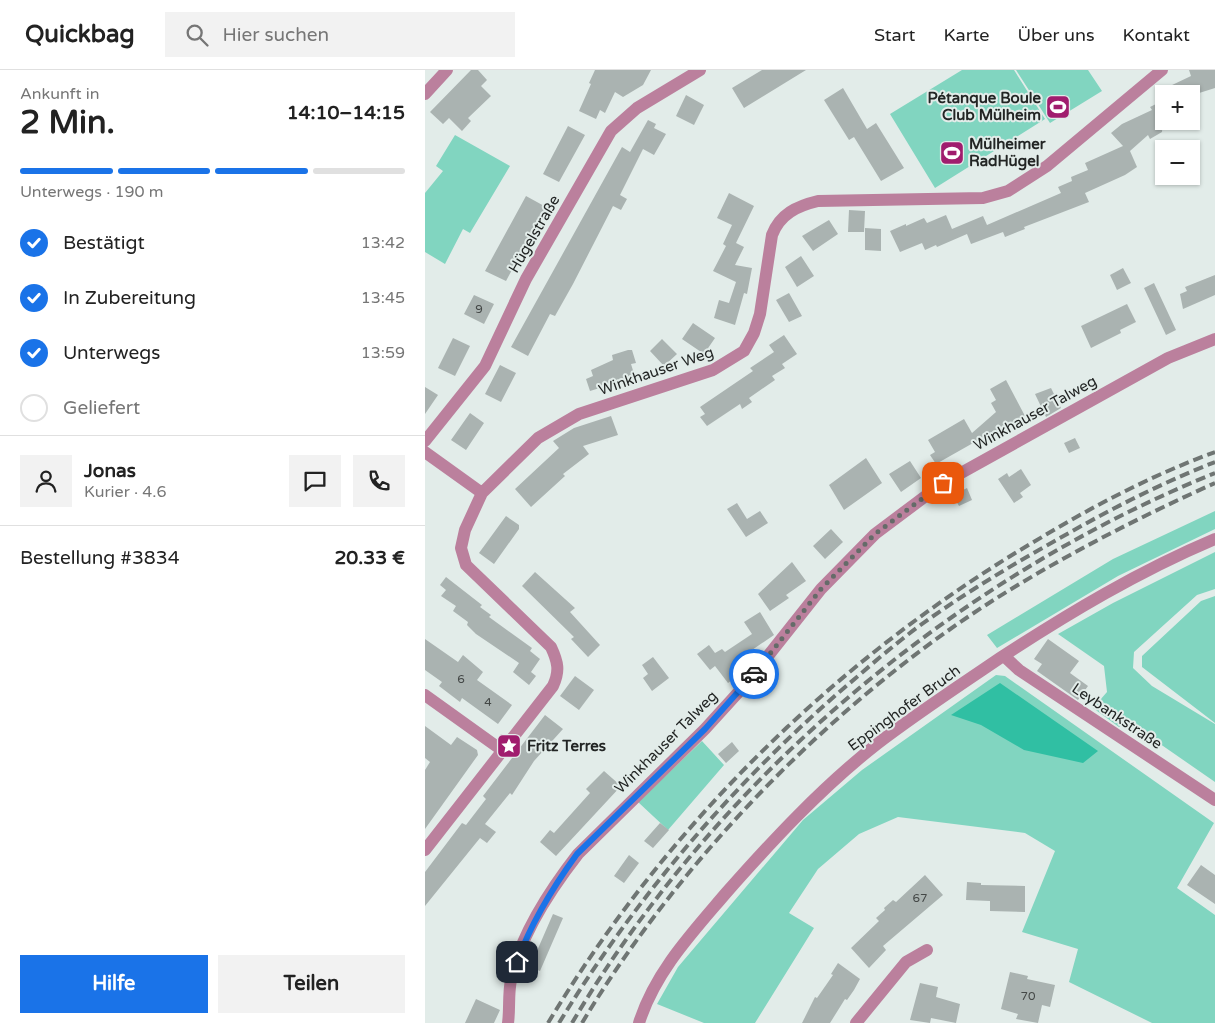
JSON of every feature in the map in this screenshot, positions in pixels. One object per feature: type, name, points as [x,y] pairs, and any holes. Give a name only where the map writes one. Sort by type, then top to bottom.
[{"type":"street","points":[[425,94],[447,70]]},
{"type":"street","name":"Hügelstraße","points":[[425,441],[485,366],[526,280],[611,131],[637,108],[700,70]]},
{"type":"street","name":"Winkhauser Weg","points":[[425,850],[553,686],[559,664],[551,647],[466,564],[461,548],[465,530],[482,493],[538,438],[579,414],[713,370],[744,351],[754,333],[760,314],[772,235],[775,227],[792,209],[818,201],[983,198],[1008,191],[1047,166],[1162,70]]},
{"type":"street","name":"Winkhauser Talweg","points":[[509,1023],[511,979],[523,944],[560,877],[577,854],[705,729],[745,685],[821,589],[875,534],[943,483],[1168,358],[1215,339]]},
{"type":"street","points":[[425,452],[482,493]]},
{"type":"street","name":"Eppinghofer Bruch","points":[[639,1023],[646,1000],[692,933],[752,864],[817,797],[877,745],[1022,642],[1131,578],[1215,539]]},
{"type":"street","name":"Leybankstraße","points":[[1004,656],[1019,670],[1215,800]]},
{"type":"street","points":[[425,695],[503,751]]},
{"type":"street","points":[[856,1023],[906,962],[927,950]]},
{"type":"shaded area","name":"Mülheimer RadHügel","points":[[962,70],[1014,70],[1045,119],[935,188],[890,114]]},
{"type":"shaded area","name":"Pétanque Boule Club Mülheim","points":[[1016,70],[1088,70],[1102,91],[1050,123]]},
{"type":"shaded area","points":[[455,135],[510,166],[470,233],[463,229],[445,264],[425,252],[425,193],[443,171],[436,166]]},
{"type":"shaded area","points":[[1215,511],[1215,529],[1118,576],[997,648],[987,635],[1113,559]]},
{"type":"shaded area","points":[[1215,552],[1215,589],[1197,595],[1134,652],[1133,668],[1152,686],[1215,724],[1215,782],[1127,721],[1119,727],[1093,708],[1107,692],[1104,666],[1058,634],[1113,603]]},
{"type":"shaded area","points":[[1215,596],[1215,723],[1142,667],[1142,656],[1201,601]]},
{"type":"shaded area","points":[[996,675],[1005,676],[1214,823],[1177,888],[1215,915],[1215,1023],[1152,1023],[1069,982],[1078,949],[1022,932],[1055,851],[1025,833],[898,817],[859,834],[818,869],[789,913],[814,928],[755,1023],[704,1023],[657,1004],[678,967],[803,820],[862,770]]},
{"type":"shaded area","points":[[1000,683],[1098,751],[1083,763],[1024,750],[981,725],[951,715]]},
{"type":"shaded area","points":[[702,741],[724,765],[668,830],[638,802]]},
{"type":"building","points":[[471,70],[478,70],[487,80],[481,86],[491,96],[468,118],[471,121],[462,131],[449,118],[443,124],[430,112]]},
{"type":"building","points":[[595,70],[651,70],[643,85],[623,97],[615,92],[605,113],[600,110],[596,119],[579,111]]},
{"type":"building","points":[[762,70],[806,70],[744,108],[732,88]]},
{"type":"building","points":[[1189,70],[1215,70],[1215,88],[1200,93],[1200,85],[1172,85],[1191,76]]},
{"type":"building","points":[[843,88],[867,129],[876,123],[904,168],[881,181],[854,137],[849,140],[824,100]]},
{"type":"building","points":[[686,95],[704,105],[694,125],[676,116]]},
{"type":"building","points":[[1155,104],[1155,130],[1162,130],[1162,132],[1150,139],[1148,135],[1130,151],[1137,167],[1125,175],[1085,193],[1089,202],[1024,227],[1025,229],[1005,237],[1003,232],[971,244],[967,234],[937,247],[936,245],[925,250],[922,243],[900,252],[890,231],[906,224],[906,226],[924,218],[927,223],[946,215],[952,229],[983,216],[987,225],[1061,193],[1058,187],[1072,181],[1071,177],[1088,170],[1085,163],[1123,146],[1111,133],[1122,124],[1152,110],[1150,107]]},
{"type":"building","points":[[648,120],[656,124],[654,128],[666,134],[654,155],[643,149],[620,195],[627,199],[621,210],[613,206],[555,316],[550,314],[528,356],[511,347],[622,147],[630,152]]},
{"type":"building","points":[[568,126],[585,135],[559,182],[543,174]]},
{"type":"building","points":[[729,193],[754,206],[736,243],[744,247],[735,265],[752,268],[747,294],[744,293],[735,325],[714,318],[719,300],[729,303],[736,282],[713,271],[726,246],[723,244],[732,225],[717,218]]},
{"type":"building","points":[[526,196],[546,207],[506,281],[485,271]]},
{"type":"building","points":[[849,210],[865,211],[864,232],[848,232]]},
{"type":"building","points":[[829,220],[838,234],[813,251],[802,236]]},
{"type":"building","points":[[865,228],[881,229],[881,251],[865,250]]},
{"type":"building","points":[[801,256],[814,276],[797,287],[785,267]]},
{"type":"building","points":[[1123,268],[1131,283],[1117,290],[1110,275]]},
{"type":"building","points":[[1215,275],[1215,295],[1183,309],[1180,294],[1187,291],[1185,287]]},
{"type":"building","points":[[1154,283],[1176,330],[1166,335],[1144,288]]},
{"type":"building","points":[[789,293],[802,316],[789,322],[776,300]]},
{"type":"building","points":[[474,295],[494,304],[484,324],[464,314]]},
{"type":"building","points":[[1127,304],[1136,322],[1120,330],[1121,333],[1091,348],[1081,326]]},
{"type":"building","points":[[693,323],[715,338],[704,354],[682,339]]},
{"type":"building","points":[[784,335],[797,354],[782,364],[785,368],[772,376],[775,380],[749,398],[752,402],[742,409],[740,404],[707,426],[700,417],[705,414],[700,407],[753,371],[750,368],[774,352],[769,345]]},
{"type":"building","points":[[453,338],[470,346],[455,376],[438,368]]},
{"type":"building","points":[[662,339],[677,354],[664,366],[650,351]]},
{"type":"building","points":[[632,350],[636,363],[631,364],[635,377],[590,391],[586,379],[593,376],[591,370],[613,360],[612,355]]},
{"type":"building","points":[[500,365],[516,373],[501,402],[485,394]]},
{"type":"building","points":[[1006,380],[1025,416],[936,464],[930,455],[935,452],[928,440],[964,419],[972,433],[996,412],[991,403],[996,400],[990,389]]},
{"type":"building","points":[[425,387],[438,395],[425,414]]},
{"type":"building","points":[[1051,388],[1061,408],[1046,417],[1035,394]]},
{"type":"building","points":[[470,413],[484,423],[466,450],[451,440]]},
{"type":"building","points":[[611,416],[618,435],[583,446],[589,454],[563,474],[565,476],[531,507],[515,489],[559,448],[553,441],[574,428]]},
{"type":"building","points":[[1075,438],[1080,448],[1069,453],[1064,443]]},
{"type":"building","points":[[866,458],[882,483],[844,510],[829,485]]},
{"type":"building","points":[[910,461],[921,478],[901,492],[889,474]]},
{"type":"building","points":[[1021,469],[1031,485],[1020,493],[1023,497],[1014,503],[998,479],[1007,473],[1009,477]]},
{"type":"building","points":[[967,488],[972,500],[959,506],[953,495]]},
{"type":"building","points":[[737,503],[747,519],[760,511],[768,523],[746,537],[727,509]]},
{"type":"building","points":[[506,516],[519,525],[519,529],[494,564],[479,553]]},
{"type":"building","points":[[831,529],[843,542],[825,559],[813,546]]},
{"type":"building","points":[[792,562],[806,581],[786,595],[789,598],[770,611],[758,594]]},
{"type":"building","points":[[535,572],[575,608],[570,612],[600,645],[588,657],[571,639],[574,637],[522,586]]},
{"type":"building","points":[[446,577],[482,605],[480,607],[491,615],[489,617],[532,648],[530,651],[540,659],[531,672],[536,676],[529,685],[513,672],[519,663],[476,634],[467,625],[468,622],[453,611],[456,606],[441,596],[446,590],[440,585]]},
{"type":"building","points":[[760,612],[774,635],[733,663],[741,673],[728,683],[715,666],[710,670],[697,654],[709,645],[715,653],[722,649],[725,652],[752,634],[744,622]]},
{"type":"building","points":[[425,639],[458,662],[463,655],[483,672],[477,680],[512,705],[498,724],[462,698],[460,702],[439,686],[442,682],[425,670]]},
{"type":"building","points":[[1048,639],[1079,661],[1070,673],[1088,686],[1078,700],[1037,671],[1042,664],[1034,659]]},
{"type":"building","points":[[653,657],[669,678],[652,691],[643,678],[648,674],[642,665]]},
{"type":"building","points":[[575,676],[594,690],[579,710],[560,696]]},
{"type":"building","points":[[545,715],[563,729],[534,761],[512,795],[510,793],[485,824],[496,832],[487,843],[480,838],[425,906],[425,872],[462,823],[466,825],[486,799],[483,796]]},
{"type":"building","points":[[425,726],[451,745],[457,737],[477,750],[478,755],[425,829],[425,770],[430,762],[425,758]]},
{"type":"building","points":[[732,742],[739,751],[726,763],[718,754]]},
{"type":"building","points":[[604,771],[621,786],[556,856],[540,842],[550,830],[554,833],[590,793],[586,789]]},
{"type":"building","points":[[660,823],[669,830],[653,848],[644,841]]},
{"type":"building","points":[[629,855],[639,863],[624,883],[614,876]]},
{"type":"building","points":[[1201,865],[1215,875],[1215,904],[1187,885]]},
{"type":"building","points":[[925,875],[943,895],[883,946],[886,950],[869,968],[851,948],[879,921],[876,918],[885,910],[884,908],[893,900],[896,902]]},
{"type":"building","points":[[967,882],[981,883],[981,885],[1025,886],[1025,912],[990,911],[990,901],[966,900]]},
{"type":"building","points":[[553,914],[563,918],[540,971],[530,967]]},
{"type":"building","points":[[838,963],[860,979],[854,990],[847,1000],[845,999],[830,1023],[802,1023],[815,997],[817,998],[833,975],[831,974]]},
{"type":"building","points":[[1010,972],[1028,976],[1027,979],[1055,985],[1050,1007],[1042,1005],[1038,1023],[1016,1019],[1018,1014],[1001,1009]]},
{"type":"building","points":[[920,983],[938,987],[936,997],[960,1004],[956,1023],[931,1018],[930,1023],[910,1020]]},
{"type":"building","points":[[476,999],[500,1010],[494,1023],[465,1023]]},
{"type":"railway","points":[[548,1023],[596,949],[648,879],[704,812],[765,749],[829,690],[897,634],[968,584],[1042,537],[1127,490],[1215,452]]},
{"type":"railway","points":[[559,1023],[620,931],[688,845],[763,764],[864,670],[929,619],[1005,570],[1112,509],[1215,462]]},
{"type":"railway","points":[[572,1023],[630,934],[697,849],[770,770],[850,696],[935,629],[1025,569],[1118,517],[1215,473]]},
{"type":"railway","points":[[582,1023],[622,961],[667,899],[717,840],[770,783],[827,728],[885,678],[946,632],[1033,576],[1110,534],[1215,483]]},
{"type":"way so far","points":[[754,674],[821,589],[875,534],[943,483]]},
{"type":"place","name":"Pétanque Boule Club Mülheim","points":[[1058,107]]},
{"type":"place","name":"Mülheimer RadHügel","points":[[952,153]]},
{"type":"place","name":"Fritz Terres","points":[[509,746]]},
{"type":"route","points":[[517,962],[523,944],[540,911],[560,877],[577,854],[705,729],[754,674]]}]
